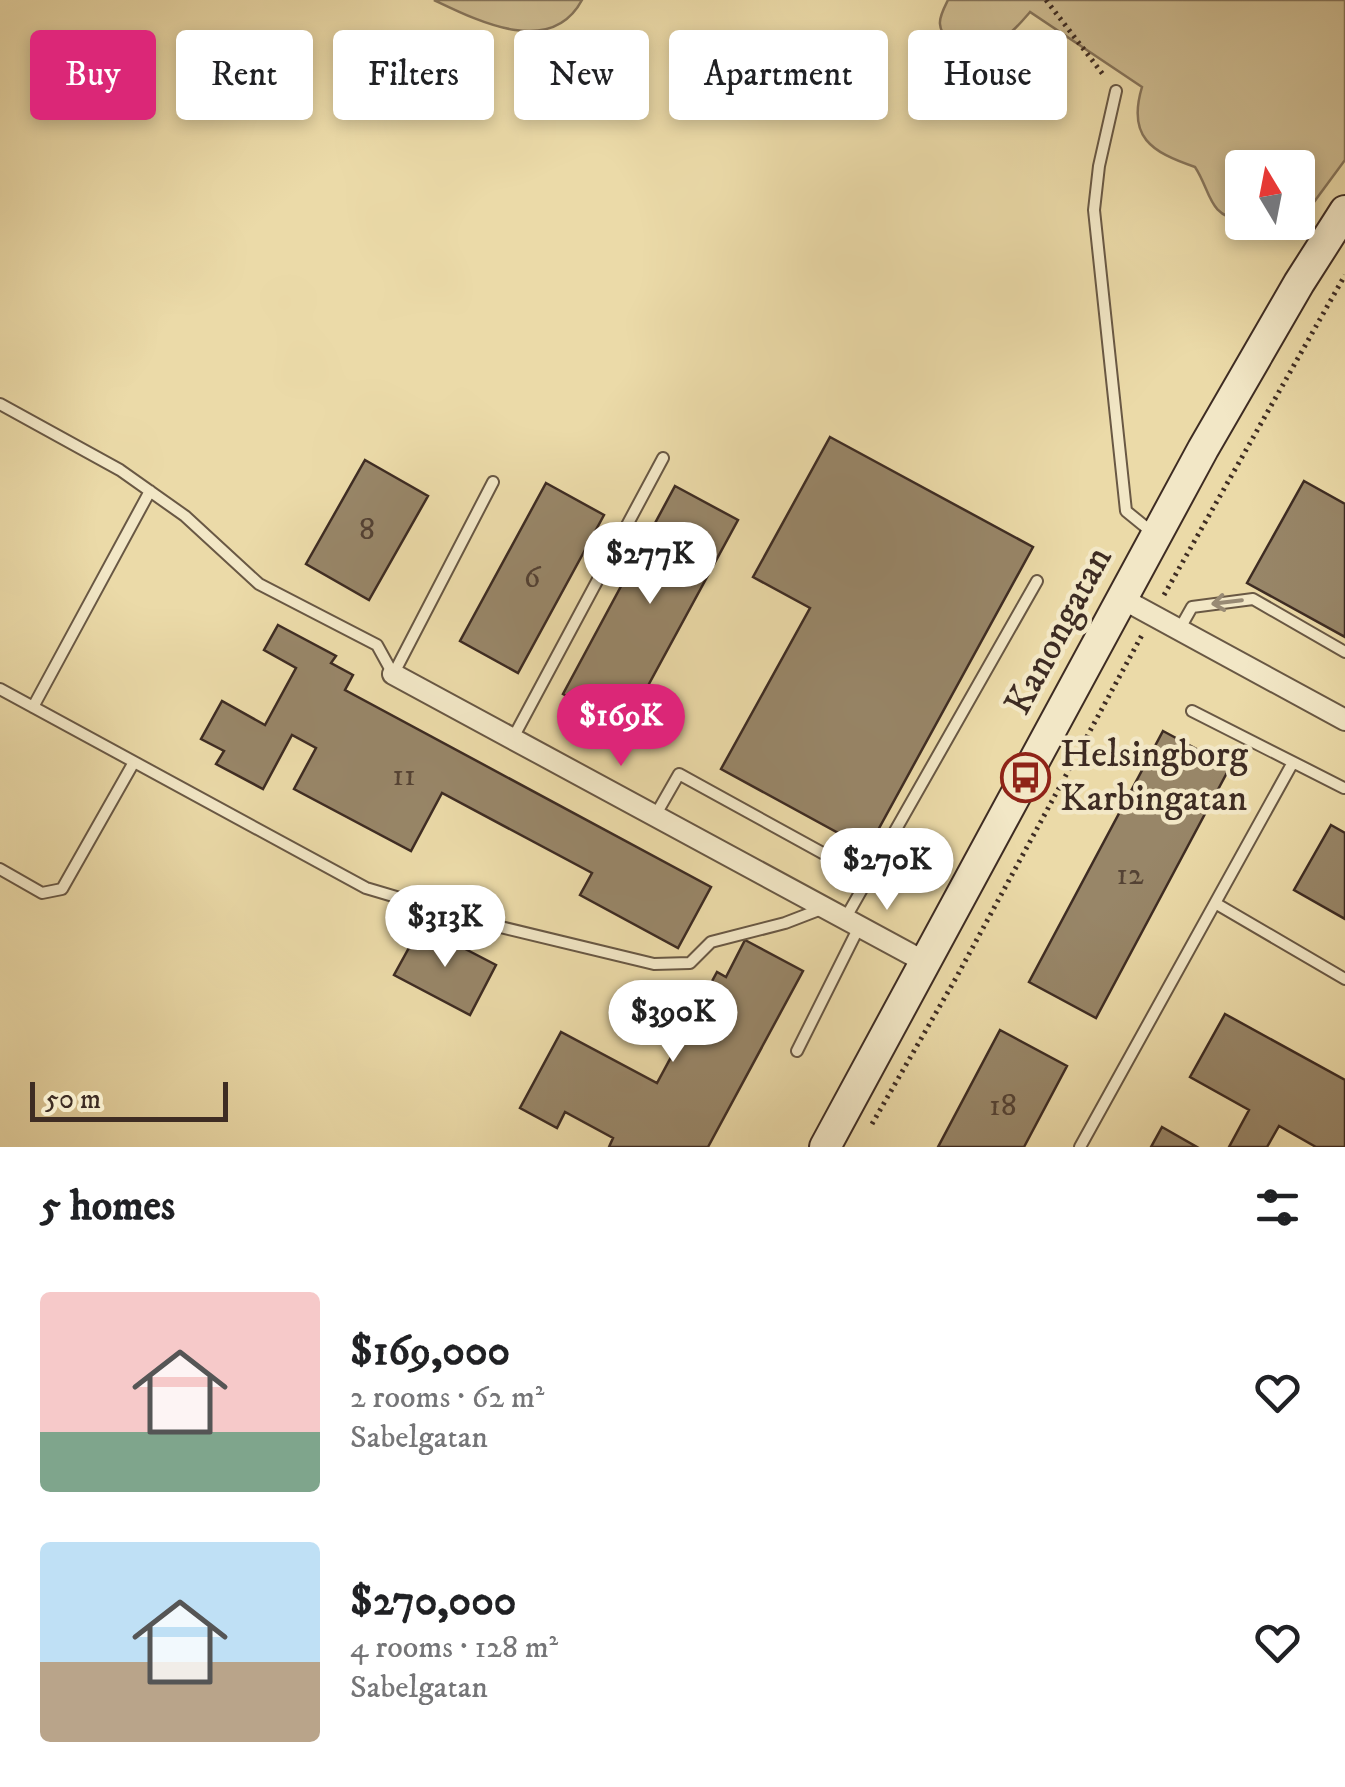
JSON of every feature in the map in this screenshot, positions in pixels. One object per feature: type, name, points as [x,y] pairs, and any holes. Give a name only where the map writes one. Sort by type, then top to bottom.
[{"type":"street","name":"Kanongatan","points":[[825,1147],[1156,534],[1289,299],[1345,211]]},
{"type":"street","points":[[1121,598],[1345,720]]},
{"type":"street","points":[[393,674],[925,962]]},
{"type":"lane","points":[[1116,91],[1096,188],[1096,234],[1126,511],[1156,534]]},
{"type":"lane","points":[[0,404],[120,470],[185,516],[259,584],[376,645],[393,674]]},
{"type":"lane","points":[[512,739],[663,458]]},
{"type":"lane","points":[[393,674],[492,482]]},
{"type":"lane","points":[[32,707],[150,491]]},
{"type":"lane","points":[[797,1050],[868,878],[1038,581]]},
{"type":"lane","points":[[1178,630],[1192,607],[1253,599],[1345,652]]},
{"type":"lane","points":[[0,689],[366,888],[484,923],[654,964],[690,962],[712,942],[825,908]]},
{"type":"lane","points":[[1192,711],[1344,788]]},
{"type":"lane","points":[[0,869],[42,893],[62,889],[134,762]]},
{"type":"lane","points":[[1080,1147],[1292,764]]},
{"type":"lane","points":[[655,816],[679,774],[868,878]]},
{"type":"lane","points":[[1214,903],[1345,979]]},
{"type":"path","points":[[1046,0],[1116,91]]},
{"type":"path","points":[[868,1132],[1345,275]]},
{"type":"shaded area","points":[[434,0],[582,0],[569,18],[538,30],[513,30]]},
{"type":"shaded area","points":[[948,0],[1345,0],[1345,160],[1315,201],[1315,150],[1225,150],[1225,215],[1216,208],[1195,167],[1166,155],[1146,140],[1138,118],[1142,87],[1067,37],[1067,30],[1057,30],[1030,12],[1014,30],[942,30],[941,15]]},
{"type":"building","points":[[830,437],[1033,547],[872,841],[857,833],[853,841],[721,769],[810,608],[753,577]]},
{"type":"building","points":[[365,460],[428,496],[369,600],[306,564]]},
{"type":"building","points":[[1304,481],[1345,504],[1345,637],[1247,583]]},
{"type":"building","points":[[546,483],[604,515],[518,673],[460,641]]},
{"type":"building","points":[[675,486],[738,520],[625,728],[563,694]]},
{"type":"building","points":[[278,625],[336,656],[331,663],[353,675],[345,690],[711,887],[678,948],[580,895],[592,873],[442,793],[411,851],[294,789],[316,748],[292,735],[263,789],[216,764],[224,751],[201,739],[222,701],[265,725],[296,668],[264,650]]},
{"type":"building","points":[[1163,731],[1230,767],[1096,1018],[1029,982]]},
{"type":"building","points":[[1331,825],[1345,833],[1345,919],[1294,890]]},
{"type":"building","points":[[421,926],[496,965],[470,1015],[394,975]]},
{"type":"building","points":[[745,940],[803,971],[708,1147],[609,1147],[613,1138],[565,1112],[557,1128],[520,1108],[561,1032],[657,1083],[717,972],[726,977]]},
{"type":"building","points":[[1225,1014],[1345,1080],[1345,1147],[1316,1147],[1279,1126],[1267,1147],[1229,1147],[1249,1110],[1190,1077]]},
{"type":"building","points":[[1000,1030],[1067,1066],[1024,1147],[938,1147]]},
{"type":"building","points":[[1162,1127],[1197,1147],[1151,1147]]},
{"type":"place","name":"Helsingborg Karbingatan","points":[[1025,777]]}]
